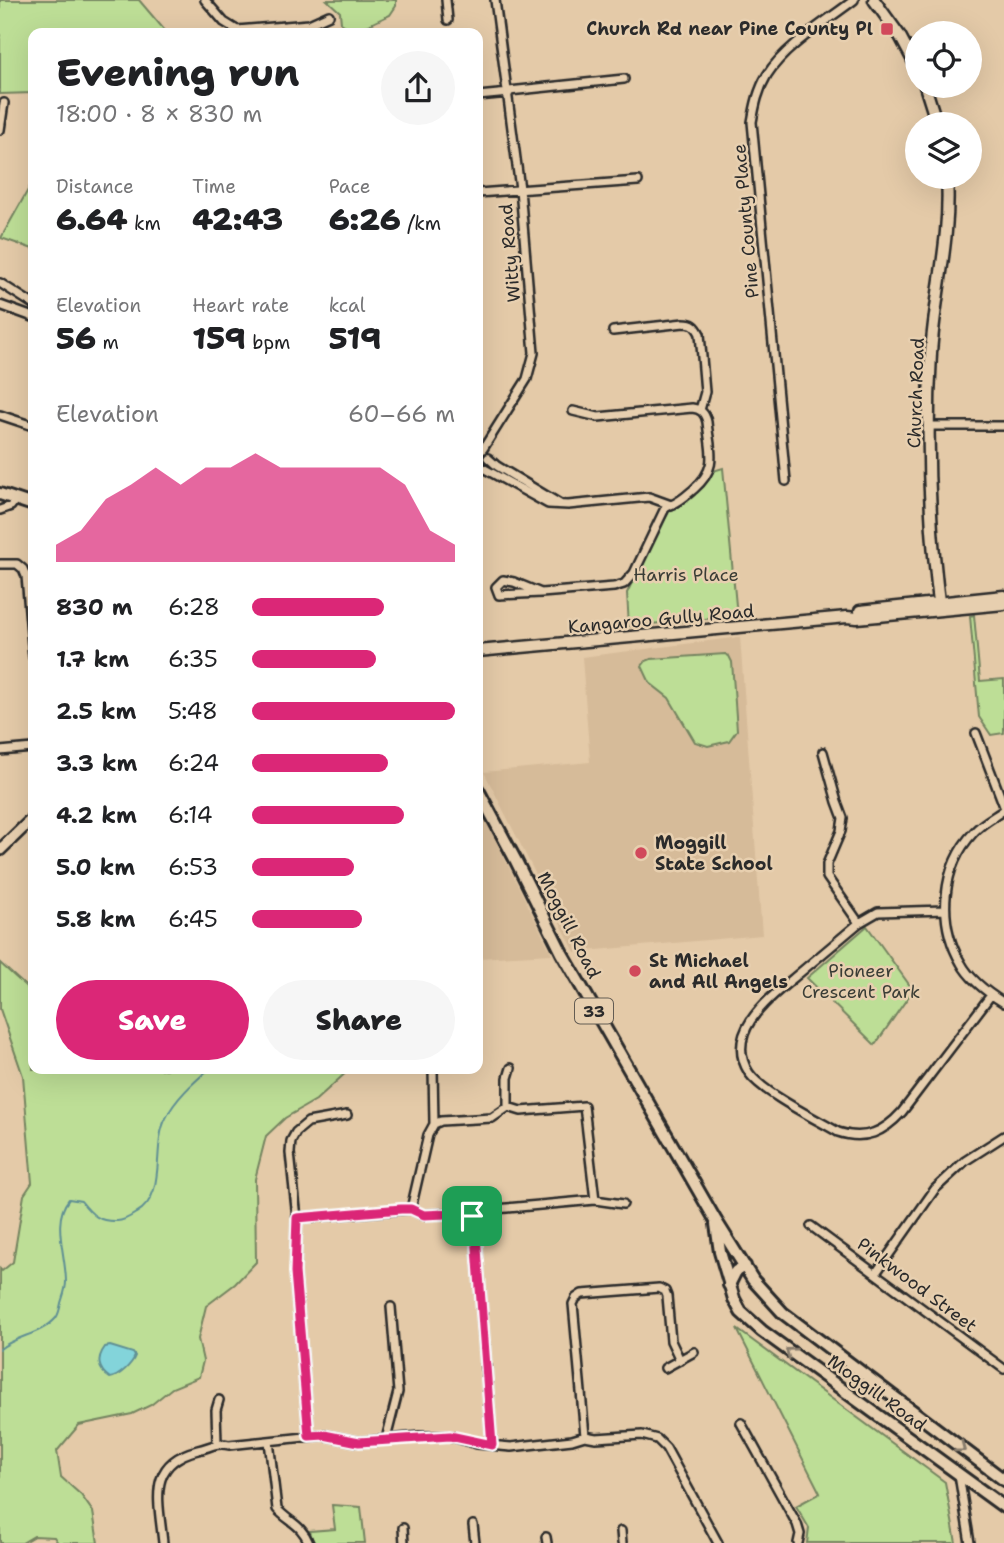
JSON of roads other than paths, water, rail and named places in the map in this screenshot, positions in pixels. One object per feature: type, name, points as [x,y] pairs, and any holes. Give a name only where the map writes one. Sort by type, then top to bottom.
[{"type":"main road","points":[[874,0],[905,45]]},
{"type":"main road","name":"Church Road","points":[[939,606],[930,502],[930,426],[933,330],[948,226],[947,189]]},
{"type":"main road","points":[[0,494],[28,503]]},
{"type":"main road","name":"Kangaroo Gully Road","points":[[939,606],[1004,596]]},
{"type":"main road","name":"Kangaroo Gully Road","points":[[483,651],[847,617],[856,612],[1004,604]]},
{"type":"main road","name":"Moggill Road","points":[[483,799],[562,953],[716,1221],[753,1280],[783,1313],[1004,1480]]},
{"type":"main road","points":[[0,850],[28,823]]},
{"type":"main road","name":"Moggill Road","points":[[716,1221],[720,1252],[729,1285],[741,1312],[762,1331],[1004,1507]]},
{"type":"main road","points":[[729,1285],[736,1271],[745,1266]]},
{"type":"street","points":[[205,0],[224,22],[234,28]]},
{"type":"street","points":[[446,0],[447,20]]},
{"type":"street","name":"Witty Road","points":[[483,446],[527,379],[534,353],[520,189],[495,0]]},
{"type":"street","name":"Pine County Place","points":[[786,481],[752,122],[757,97],[768,74],[786,53],[854,0]]},
{"type":"street","points":[[261,28],[309,24],[328,15]]},
{"type":"street","points":[[483,95],[624,79]]},
{"type":"street","points":[[0,130],[4,103]]},
{"type":"street","points":[[483,193],[638,181]]},
{"type":"street","points":[[0,283],[28,301]]},
{"type":"street","points":[[0,305],[28,315]]},
{"type":"street","points":[[613,331],[684,323],[691,323],[696,327],[700,334],[705,392],[700,410]]},
{"type":"street","points":[[483,471],[542,502],[560,505],[649,497],[667,504],[678,502],[706,479],[710,472],[707,422],[700,410],[692,408],[598,417],[573,411]]},
{"type":"street","points":[[0,415],[28,424]]},
{"type":"street","points":[[930,426],[1004,426]]},
{"type":"street","name":"Witty Road","points":[[483,452],[488,458]]},
{"type":"street","points":[[483,465],[488,458],[560,505]]},
{"type":"street","points":[[0,510],[11,506],[16,499]]},
{"type":"street","points":[[541,593],[508,580],[503,580],[496,587],[499,595],[541,593],[614,587],[624,584],[634,573],[667,504]]},
{"type":"street","points":[[0,564],[17,564],[23,569],[28,599]]},
{"type":"street","points":[[976,733],[1004,808],[973,833],[957,857],[949,874],[945,910],[951,942],[961,964],[990,995],[1004,1003]]},
{"type":"street","points":[[0,751],[28,748]]},
{"type":"street","points":[[823,752],[836,802],[844,818],[827,864],[827,877],[859,923]]},
{"type":"street","points":[[945,910],[878,912],[859,923],[760,1007],[747,1027],[741,1052],[750,1074],[771,1093],[838,1132],[850,1136],[877,1133],[891,1125],[990,995]]},
{"type":"street","points":[[508,1107],[508,1078],[511,1068]]},
{"type":"street","points":[[411,1209],[428,1135],[434,1124],[433,1074]]},
{"type":"street","points":[[508,1107],[521,1111],[584,1106],[594,1200]]},
{"type":"street","points":[[434,1124],[441,1121],[492,1118],[508,1107]]},
{"type":"street","points":[[309,1436],[295,1272],[297,1218],[291,1141],[296,1132],[308,1122],[347,1115]]},
{"type":"street","points":[[876,1273],[935,1189],[965,1161],[1004,1136]]},
{"type":"street","points":[[472,1216],[485,1210],[594,1200],[623,1203]]},
{"type":"street","points":[[297,1218],[411,1209],[424,1215],[467,1213],[472,1216],[475,1222],[492,1445]]},
{"type":"street","name":"Pinkwood Street","points":[[811,1226],[1004,1369]]},
{"type":"street","points":[[585,1436],[573,1304],[576,1297],[582,1294],[659,1288],[665,1291],[671,1341],[680,1360]]},
{"type":"street","points":[[386,1439],[398,1392],[391,1307]]},
{"type":"street","points":[[665,1368],[694,1352]]},
{"type":"street","points":[[217,1443],[216,1410],[219,1400]]},
{"type":"street","points":[[740,1423],[797,1524],[800,1534],[798,1543]]},
{"type":"street","points":[[163,1543],[159,1492],[160,1478],[165,1468],[175,1458],[217,1443],[229,1445],[324,1435],[359,1442],[450,1436],[511,1447],[585,1436],[596,1438],[642,1435],[653,1437],[663,1444],[718,1543]]},
{"type":"street","points":[[269,1441],[277,1509],[296,1523],[309,1543]]},
{"type":"street","points":[[959,1473],[970,1543]]},
{"type":"street","points":[[473,1525],[475,1543]]},
{"type":"street","points":[[403,1528],[404,1543]]},
{"type":"street","points":[[621,1531],[622,1543]]},
{"type":"water","points":[[110,1346],[135,1356],[125,1370],[110,1378],[103,1371],[99,1360],[105,1347]]},
{"type":"waterway","points":[[0,1349],[50,1324],[58,1315],[66,1282],[61,1217],[69,1199],[81,1201],[96,1217],[111,1221],[127,1218],[146,1205],[156,1183],[159,1142],[166,1118],[179,1098],[204,1074]]},
{"type":"place","name":"Church Rd near Pine County Pl","points":[[887,29]]},
{"type":"place","name":"Moggill State School","points":[[641,853]]},
{"type":"place","name":"St Michael and All Angels","points":[[635,971]]},
{"type":"park label","name":"Harris Place","points":[[686,575]]},
{"type":"park label","name":"Pioneer Crescent Park","points":[[861,981]]}]
